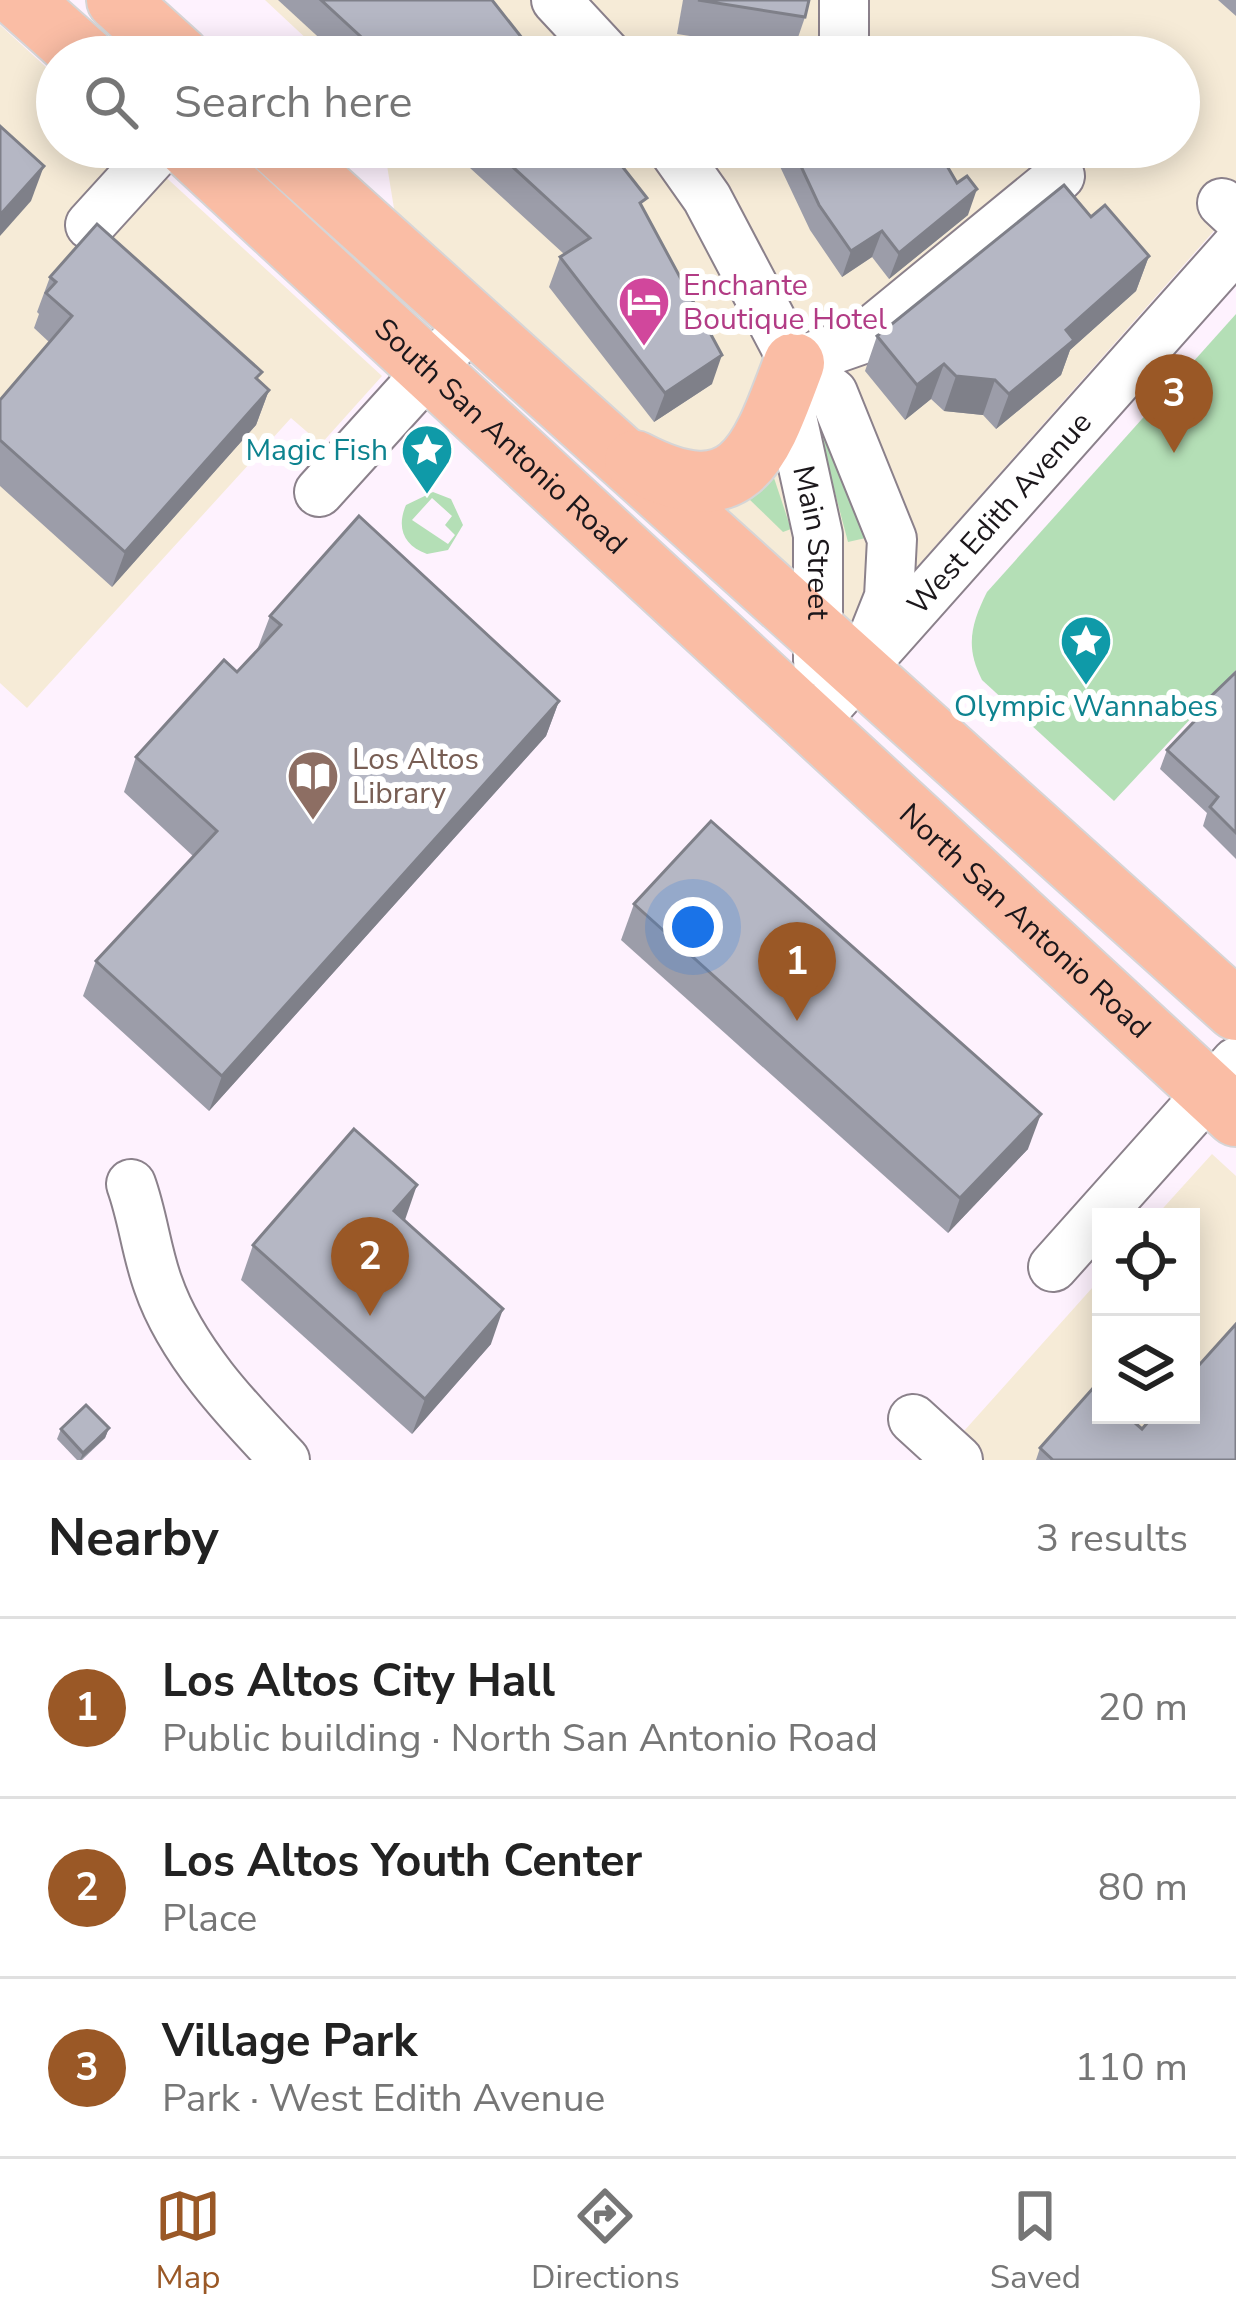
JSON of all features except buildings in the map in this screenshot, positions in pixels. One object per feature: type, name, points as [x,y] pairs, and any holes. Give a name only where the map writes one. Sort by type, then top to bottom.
[{"type":"main road","points":[[21,0],[62,36]]},
{"type":"main road","points":[[117,0],[157,36]]},
{"type":"main road","name":"South San Antonio Road","points":[[210,168],[811,726]]},
{"type":"main road","points":[[301,168],[1236,1010]]},
{"type":"main road","points":[[610,448],[673,481],[695,484],[734,473],[764,445],[794,363]]},
{"type":"main road","name":"North San Antonio Road","points":[[811,726],[1227,1090]]},
{"type":"street","points":[[556,0],[604,32]]},
{"type":"street","points":[[844,0],[844,36]]},
{"type":"street","points":[[90,225],[142,168]]},
{"type":"street","name":"Main Street","points":[[685,168],[794,363],[833,393],[892,539],[889,598],[841,650]]},
{"type":"street","points":[[794,363],[860,340],[1060,176]]},
{"type":"street","name":"West Edith Avenue","points":[[811,726],[841,650],[1180,282],[1232,236]]},
{"type":"street","points":[[319,492],[472,323]]},
{"type":"street","name":"Main Street","points":[[794,363],[792,417],[841,650]]},
{"type":"street","points":[[1053,1268],[1227,1090]]},
{"type":"street","points":[[131,1184],[158,1285],[178,1323],[206,1370],[285,1460]]},
{"type":"street","points":[[913,1419],[958,1460]]},
{"type":"shaded area","points":[[265,0],[1236,0],[1236,206],[854,638],[398,233],[387,168],[1200,168],[1200,36],[304,36]]},
{"type":"shaded area","points":[[0,25],[36,58],[36,168],[156,168],[382,376],[321,444],[291,418],[27,708],[0,683]]},
{"type":"shaded area","points":[[1212,1154],[1236,1176],[1236,1460],[938,1460],[1092,1288],[1092,1424],[1200,1424],[1200,1208],[1163,1208]]},
{"type":"green space","points":[[1236,314],[1236,670],[1114,801],[982,680],[973,657],[974,625],[987,592]]},
{"type":"green space","points":[[810,398],[870,537],[848,542]]},
{"type":"green space","points":[[774,478],[791,529],[783,532],[747,497]]},
{"type":"green space","points":[[433,492],[451,499],[463,525],[448,550],[427,554],[408,541],[402,529],[406,505]],"holes":[[[432,498],[452,516],[445,525],[455,535],[448,544],[412,520]]]},
{"type":"place","name":"Enchante Boutique Hotel","points":[[644,348]]},
{"type":"place","name":"Village Park","points":[[1174,453]]},
{"type":"place","name":"Magic Fish","points":[[427,496]]},
{"type":"place","name":"Olympic Wannabes","points":[[1086,687]]},
{"type":"place","name":"Los Altos Library","points":[[313,822]]},
{"type":"place","name":"Los Altos City Hall","points":[[797,1021]]},
{"type":"place","name":"Los Altos Youth Center","points":[[370,1316]]}]
